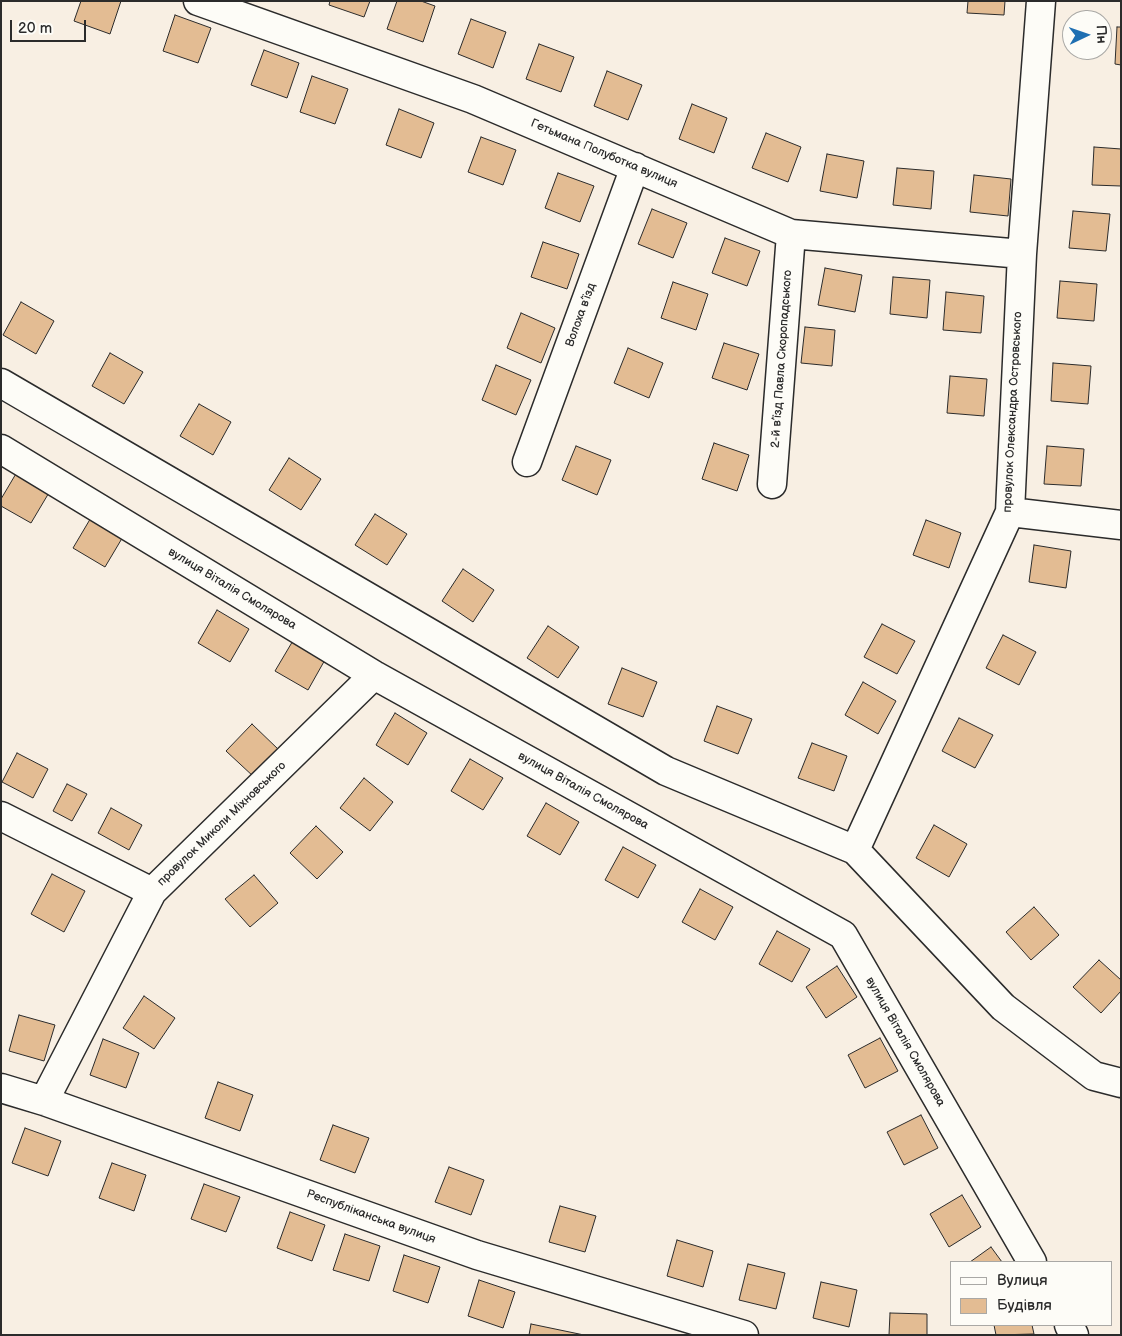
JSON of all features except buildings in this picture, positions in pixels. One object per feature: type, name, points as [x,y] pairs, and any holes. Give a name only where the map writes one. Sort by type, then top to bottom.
[{"type":"street","name":"Гетьмана Полуботка вулиця","points":[[198,1],[473,99],[791,234],[1022,254]]},
{"type":"street","name":"провулок Олександра Островського","points":[[855,850],[1010,512],[1022,254],[1041,1]]},
{"type":"street","name":"Волоха в’їзд","points":[[527,462],[635,167]]},
{"type":"street","name":"2-й в’їзд Павла Скоропадського","points":[[772,484],[791,234]]},
{"type":"street","points":[[1,383],[666,771],[855,850],[1004,1007],[1094,1076],[1121,1082]]},
{"type":"street","name":"вулиця Віталія Смолярова","points":[[1,450],[374,675],[843,935],[1031,1261]]},
{"type":"street","points":[[1010,512],[1121,525]]},
{"type":"street","name":"провулок Миколи Міхновського","points":[[44,1101],[152,892],[374,675]]},
{"type":"street","points":[[1,816],[152,892]]},
{"type":"street","name":"Республіканська вулиця","points":[[1,1088],[44,1101],[477,1255],[744,1335]]}]
